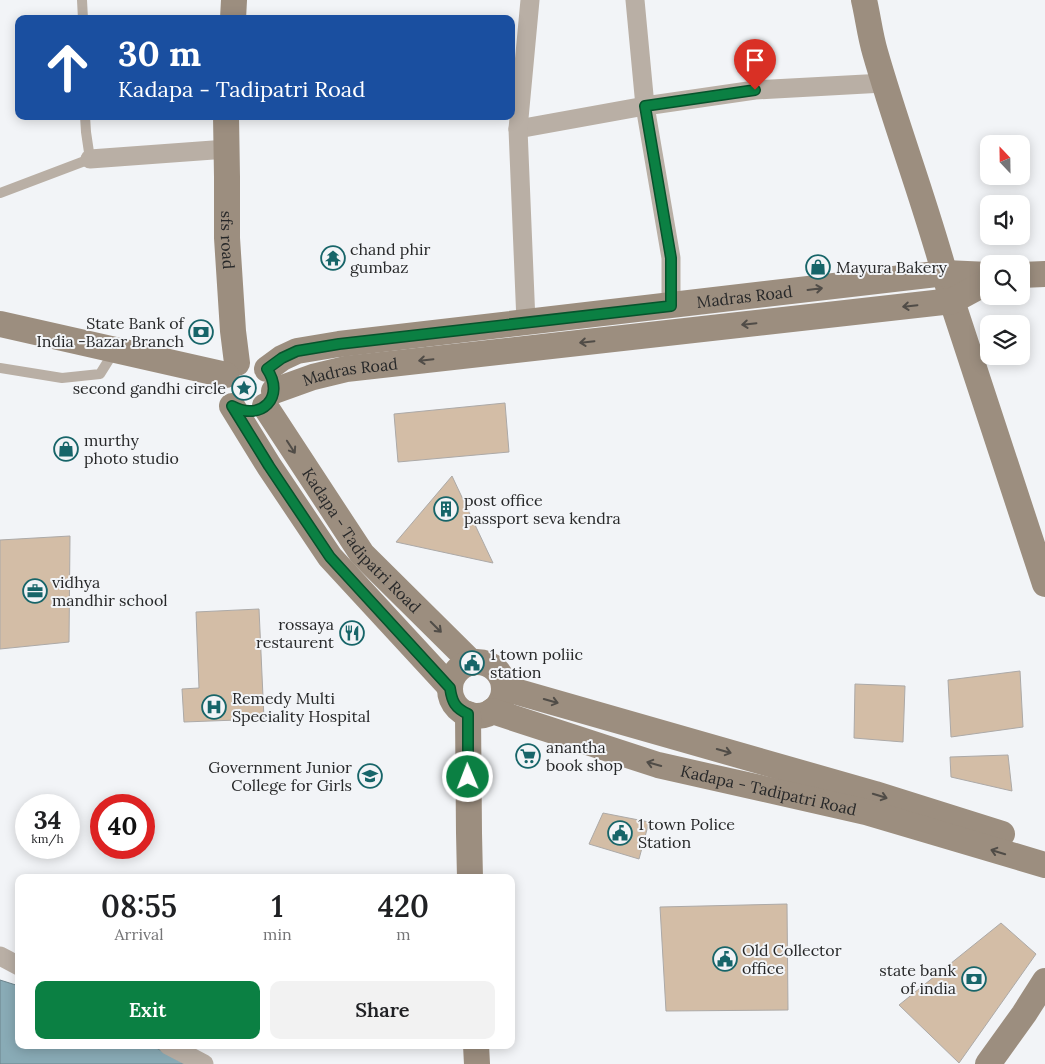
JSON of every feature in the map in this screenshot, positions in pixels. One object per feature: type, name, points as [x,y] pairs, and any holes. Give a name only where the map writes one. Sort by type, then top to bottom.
[{"type":"main road","points":[[233,15],[234,0]]},
{"type":"main road","points":[[864,0],[874,50],[884,83],[952,301],[1045,584]]},
{"type":"main road","name":"sfs road","points":[[226,120],[227,238],[233,331],[231,369]]},
{"type":"main road","name":"Madras Road","points":[[269,389],[282,358],[297,351],[339,344],[945,274],[980,275]]},
{"type":"main road","points":[[1030,275],[1045,274]]},
{"type":"main road","name":"Madras Road","points":[[269,389],[346,369],[952,301],[980,286]]},
{"type":"main road","points":[[0,324],[116,350],[231,369]]},
{"type":"main road","points":[[245,361],[261,364],[269,389],[258,410],[248,412],[240,410],[232,406],[226,399],[223,392],[223,382],[231,369],[245,361]]},
{"type":"main road","name":"Kadapa - Tadipatri Road","points":[[269,389],[362,554],[472,662]]},
{"type":"main road","name":"Kadapa - Tadipatri Road","points":[[232,406],[269,466],[330,557],[450,688]]},
{"type":"main road","points":[[472,662],[490,665],[502,679],[504,688],[503,697],[499,705],[476,716],[460,710],[454,704],[450,688],[456,672],[472,662]]},
{"type":"main road","name":"Kadapa - Tadipatri Road","points":[[504,688],[875,794],[1045,848]]},
{"type":"main road","points":[[470,872],[468,832],[476,716]]},
{"type":"main road","name":"Kadapa - Tadipatri Road","points":[[476,716],[658,765],[866,812],[1045,866]]},
{"type":"main road","points":[[988,1064],[1045,981]]},
{"type":"main road","points":[[476,1049],[477,1064]]},
{"type":"street","points":[[526,322],[518,129],[530,0]]},
{"type":"street","points":[[636,0],[645,106],[671,258],[671,306]]},
{"type":"street","points":[[518,129],[645,106],[755,90],[884,83]]},
{"type":"street","points":[[90,159],[227,149]]},
{"type":"street","points":[[0,956],[15,964]]},
{"type":"street","points":[[176,1049],[204,1064]]},
{"type":"lane","points":[[82,0],[83,15]]},
{"type":"lane","points":[[0,192],[90,159],[85,120]]},
{"type":"lane","points":[[0,368],[62,378],[100,374],[116,350]]},
{"type":"water","points":[[0,980],[15,985],[15,1049],[158,1049],[185,1064],[0,1064]]},
{"type":"building","points":[[505,403],[509,452],[398,462],[394,414]]},
{"type":"building","name":"post office passport seva kendra","points":[[452,476],[493,563],[396,542]]},
{"type":"building","name":"vidhya mandhir school","points":[[70,536],[69,642],[0,649],[0,540]]},
{"type":"building","points":[[259,609],[264,719],[184,722],[182,689],[199,688],[196,612]]},
{"type":"building","points":[[1020,671],[1023,727],[951,737],[948,680]]},
{"type":"building","points":[[855,684],[905,686],[903,742],[854,738]]},
{"type":"building","points":[[1008,755],[1012,791],[951,777],[950,757]]},
{"type":"building","name":"1 town Police Station","points":[[603,813],[649,822],[639,859],[589,844]]},
{"type":"building","name":"Old Collector office","points":[[787,904],[788,1010],[666,1011],[660,907]]},
{"type":"building","name":"state bank of india","points":[[1001,923],[1036,954],[959,1063],[899,1005]]},
{"type":"place","name":"chand phir gumbaz","points":[[333,258]]},
{"type":"place","name":"Mayura Bakery","points":[[818,267]]},
{"type":"place","name":"State Bank of India -Bazar Branch","points":[[201,332]]},
{"type":"place","name":"second gandhi circle","points":[[244,388]]},
{"type":"place","name":"murthy photo studio","points":[[66,449]]},
{"type":"place","name":"post office passport seva kendra","points":[[446,509]]},
{"type":"place","name":"vidhya mandhir school","points":[[35,591]]},
{"type":"place","name":"rossaya restaurent","points":[[352,633]]},
{"type":"place","name":"1 town poliic station","points":[[472,663]]},
{"type":"place","name":"Remedy Multi Speciality Hospital","points":[[214,707]]},
{"type":"place","name":"anantha book shop","points":[[528,756]]},
{"type":"place","name":"Government Junior College for Girls","points":[[370,776]]},
{"type":"place","name":"1 town Police Station","points":[[620,833]]},
{"type":"place","name":"Old Collector office","points":[[725,959]]},
{"type":"place","name":"state bank of india","points":[[974,979]]},
{"type":"route","points":[[468,777],[468,714],[454,704],[450,688],[330,557],[269,466],[232,406],[248,412],[258,410],[270,401],[274,392],[274,383],[267,369],[282,358],[297,351],[339,344],[671,306],[671,258],[645,106],[755,90]]}]
